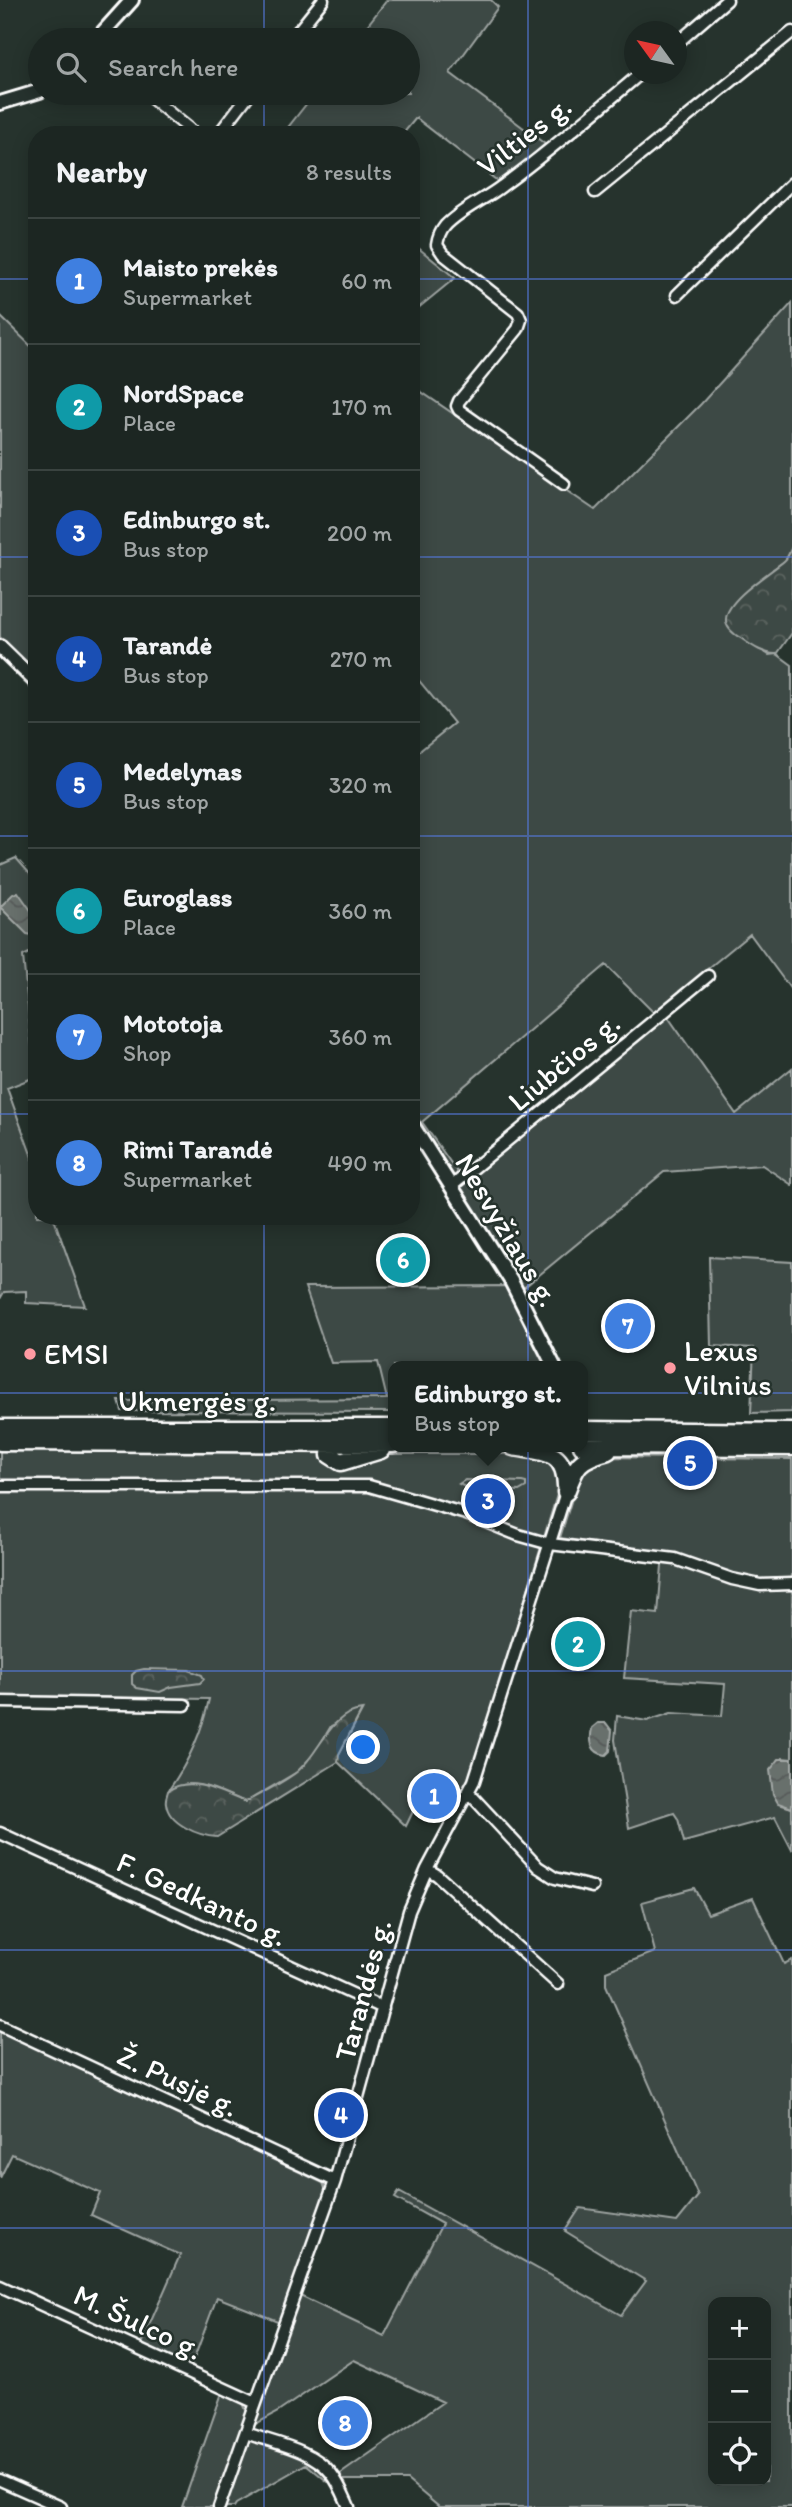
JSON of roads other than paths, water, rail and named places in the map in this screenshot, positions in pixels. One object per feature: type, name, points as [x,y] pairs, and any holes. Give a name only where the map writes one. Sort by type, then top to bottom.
[{"type":"highway","name":"Ukmergės g.","points":[[0,1428],[386,1428]]},
{"type":"highway","points":[[386,1428],[336,1437],[331,1444],[330,1455],[341,1462],[388,1447]]},
{"type":"highway","points":[[588,1430],[792,1432]]},
{"type":"highway","name":"Ukmergės g.","points":[[0,1442],[331,1444]]},
{"type":"highway","points":[[588,1446],[792,1447]]},
{"type":"highway","points":[[566,1492],[573,1472],[582,1460],[627,1446]]},
{"type":"highway","points":[[545,1452],[558,1458],[564,1468],[566,1492]]},
{"type":"street","points":[[107,28],[132,0]]},
{"type":"street","points":[[301,28],[323,0]]},
{"type":"street","points":[[687,35],[727,0]]},
{"type":"street","points":[[595,192],[792,32]]},
{"type":"street","name":"Vilties g.","points":[[564,484],[463,415],[457,405],[518,329],[521,320],[518,313],[443,254],[437,245],[438,236],[443,227],[460,213],[500,188],[628,84]]},
{"type":"street","points":[[0,103],[28,95]]},
{"type":"street","points":[[160,105],[186,126]]},
{"type":"street","points":[[225,126],[241,105]]},
{"type":"street","points":[[677,295],[792,183]]},
{"type":"street","points":[[0,647],[28,673]]},
{"type":"street","name":"Liubčios g.","points":[[452,1186],[708,976]]},
{"type":"street","name":"Nesvyžiaus g.","points":[[420,1137],[511,1281],[551,1361]]},
{"type":"street","points":[[0,1486],[369,1486],[466,1514],[518,1535],[550,1544],[675,1559],[732,1579],[760,1585],[792,1584]]},
{"type":"street","name":"Tarandės g.","points":[[219,2507],[335,2181],[404,1927],[427,1869],[469,1793],[566,1492]]},
{"type":"street","points":[[0,1702],[185,1705]]},
{"type":"street","points":[[469,1793],[537,1867],[555,1878],[592,1887]]},
{"type":"street","name":"F. Gedkanto g.","points":[[0,1833],[383,2008]]},
{"type":"street","points":[[427,1869],[558,1984]]},
{"type":"street","name":"Ž. Pusjė g.","points":[[0,2025],[335,2181]]},
{"type":"street","name":"M. Šulco g.","points":[[0,2286],[256,2403]]},
{"type":"street","points":[[246,2434],[316,2460],[333,2475],[349,2507]]},
{"type":"street","points":[[0,2480],[61,2507]]},
{"type":"street","points":[[29,2507],[34,2496]]},
{"type":"water","points":[[18,892],[28,906],[28,934],[0,907]]},
{"type":"water","points":[[598,1723],[606,1723],[612,1731],[610,1751],[606,1755],[597,1752],[591,1742],[592,1728]]},
{"type":"water","points":[[779,1759],[792,1759],[792,1808],[778,1803],[773,1794],[770,1770]]},
{"type":"place","name":"Euroglass","points":[[403,1260]]},
{"type":"place","name":"Mototoja","points":[[628,1326]]},
{"type":"place","name":"EMSI","points":[[30,1354]]},
{"type":"place","name":"Lexus Vilnius","points":[[670,1368]]},
{"type":"place","name":"Medelynas","points":[[690,1463]]},
{"type":"place","name":"Edinburgo st.","points":[[488,1501]]},
{"type":"place","name":"NordSpace","points":[[578,1644]]},
{"type":"place","name":"Maisto prekės","points":[[434,1796]]},
{"type":"place","name":"Tarandė","points":[[341,2115]]},
{"type":"place","name":"Rimi Tarandė","points":[[345,2423]]}]
